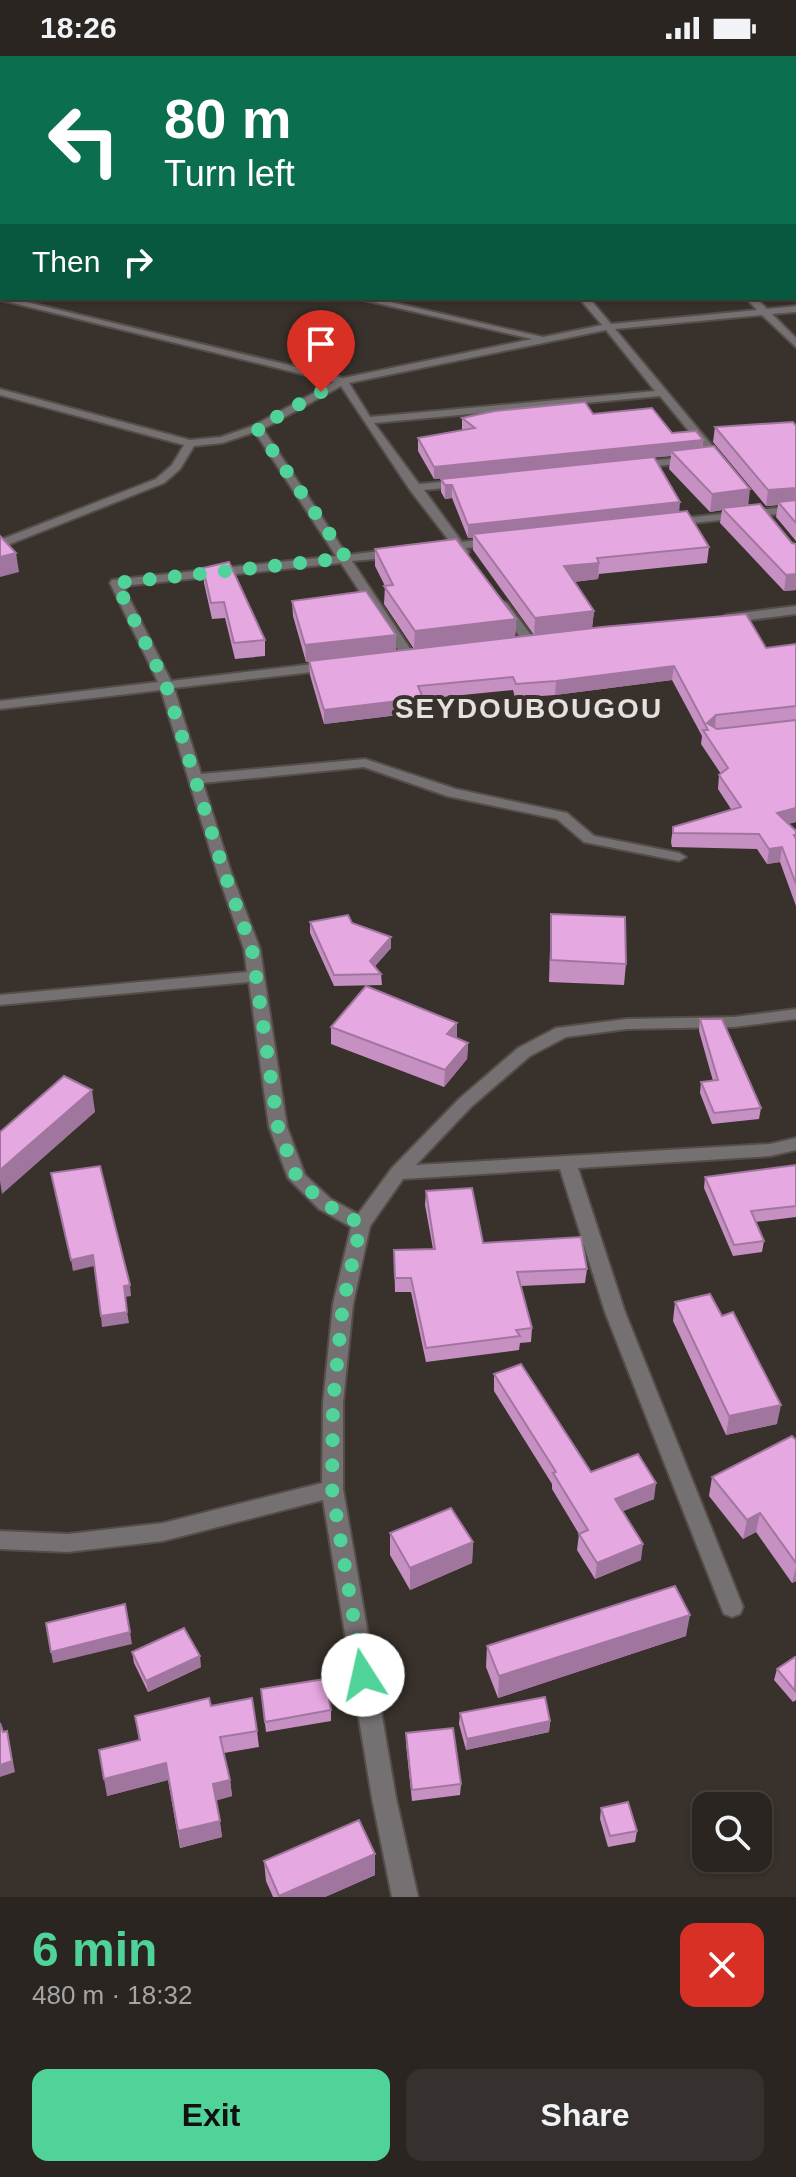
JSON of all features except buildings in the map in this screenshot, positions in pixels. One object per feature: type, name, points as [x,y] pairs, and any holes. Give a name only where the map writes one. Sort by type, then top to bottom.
[{"type":"street","points":[[14,300],[343,381],[414,488],[467,558]]},
{"type":"street","points":[[369,300],[544,339]]},
{"type":"street","points":[[586,300],[725,468]]},
{"type":"street","points":[[753,300],[796,344]]},
{"type":"street","points":[[0,392],[190,443],[222,440],[257,428],[343,381],[608,327],[796,309]]},
{"type":"street","points":[[367,420],[663,393]]},
{"type":"street","points":[[257,428],[409,656]]},
{"type":"street","points":[[0,544],[160,481],[176,467],[190,443]]},
{"type":"street","points":[[621,467],[716,457]]},
{"type":"street","points":[[414,488],[478,481]]},
{"type":"street","points":[[753,502],[766,518]]},
{"type":"street","points":[[656,524],[766,518],[796,509]]},
{"type":"street","points":[[430,549],[504,541]]},
{"type":"street","points":[[361,1224],[325,1204],[297,1178],[278,1127],[252,949],[224,872],[166,685],[116,583],[416,551]]},
{"type":"street","points":[[494,594],[530,642]]},
{"type":"street","points":[[718,620],[796,610]]},
{"type":"street","points":[[515,644],[546,640]]},
{"type":"street","points":[[394,658],[424,655]]},
{"type":"street","points":[[0,705],[348,664]]},
{"type":"street","points":[[197,779],[365,763],[452,793],[562,816],[589,839],[679,857]]},
{"type":"street","points":[[0,1000],[257,976]]},
{"type":"street","points":[[405,1897],[384,1798],[332,1489],[333,1403],[342,1318],[361,1224],[398,1173],[465,1103],[524,1052],[562,1032],[627,1024],[734,1022],[796,1014]]},
{"type":"street","points":[[398,1173],[568,1165],[770,1150],[796,1144]]},
{"type":"street","points":[[568,1165],[615,1312],[732,1607]]},
{"type":"street","points":[[0,1540],[68,1543],[163,1532],[332,1489]]},
{"type":"district","name":"SEYDOUBOUGOU","points":[[529,708]]},
{"type":"route","points":[[321,392],[257,428],[346,558],[116,583],[166,685],[224,872],[252,949],[278,1127],[297,1178],[325,1204],[361,1224],[343,1304],[333,1403],[332,1489],[363,1675]]}]
